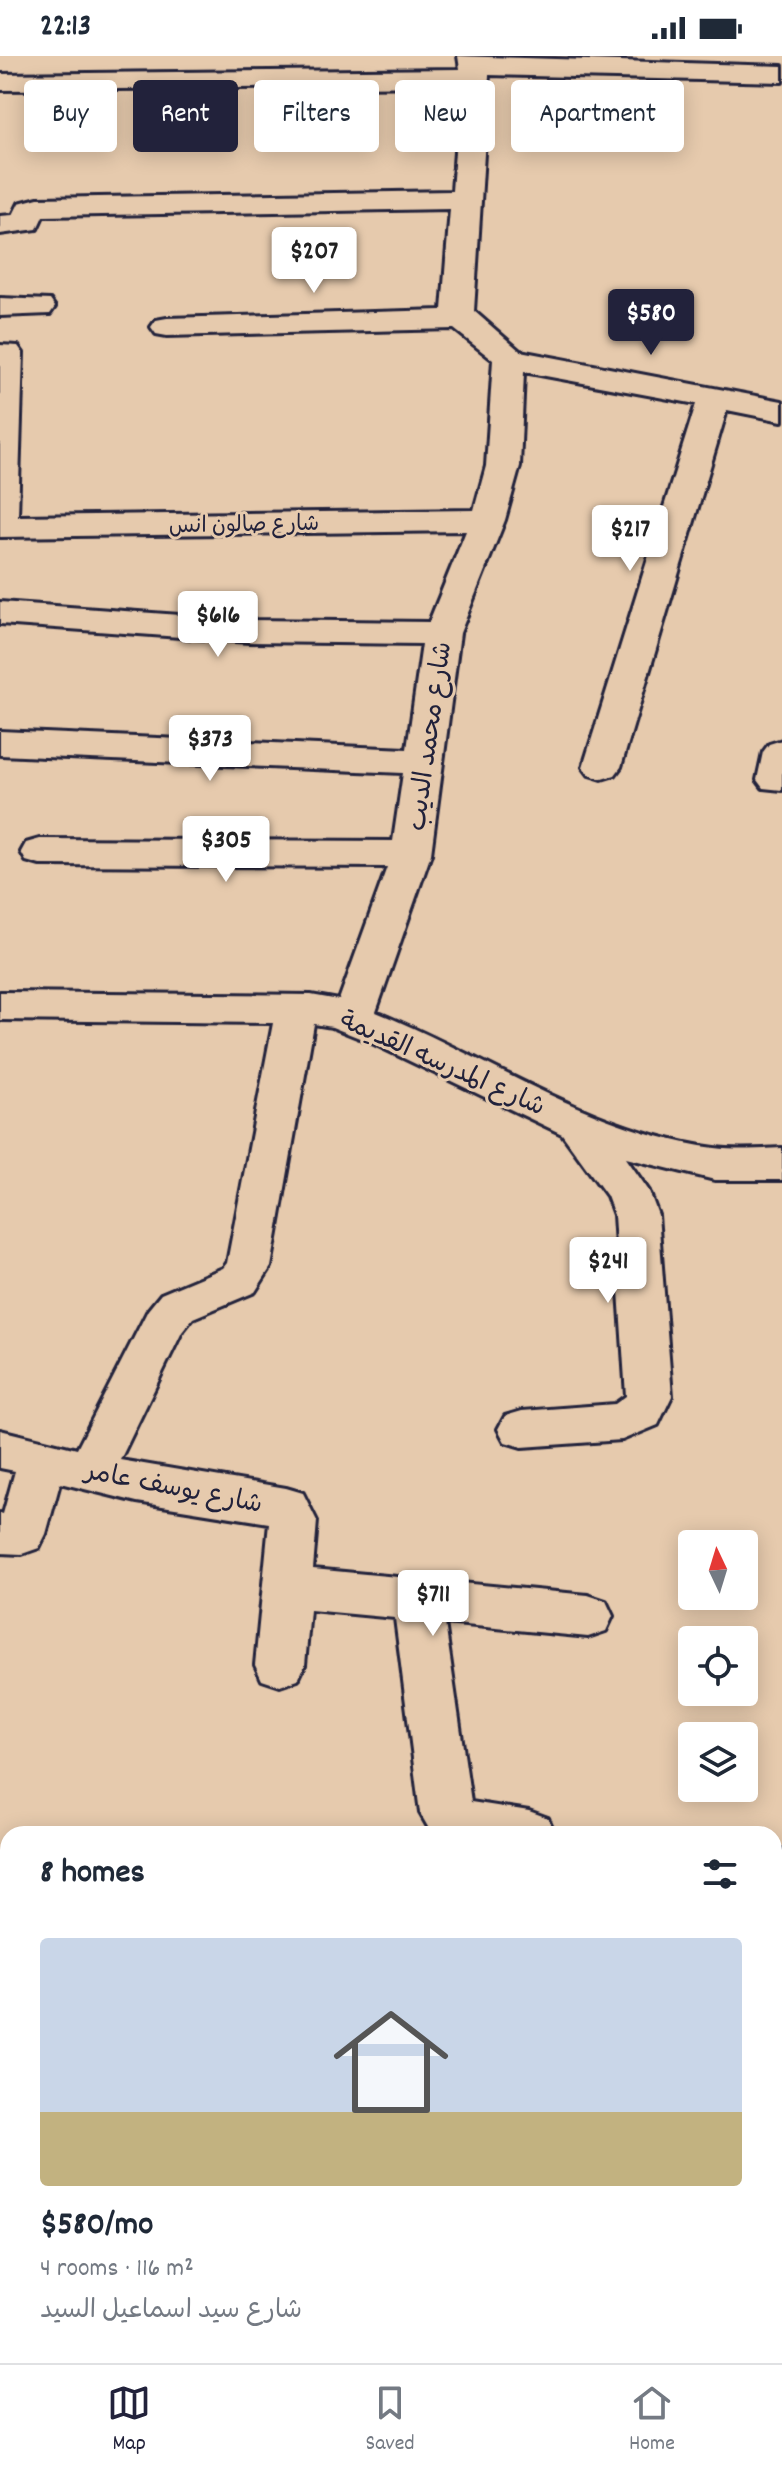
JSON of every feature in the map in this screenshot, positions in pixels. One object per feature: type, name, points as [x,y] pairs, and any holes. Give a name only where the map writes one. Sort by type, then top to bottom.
[{"type":"street","points":[[0,82],[474,66],[782,74]]},
{"type":"street","points":[[474,66],[458,311],[462,319],[497,345],[509,359],[782,411]]},
{"type":"street","points":[[0,225],[26,223],[30,209],[38,207],[464,200]]},
{"type":"street","points":[[0,307],[39,307]]},
{"type":"street","points":[[167,327],[462,319]]},
{"type":"street","points":[[0,527],[7,353]]},
{"type":"street","name":"شارع محمد الديب","points":[[353,1018],[411,854],[442,633],[488,520],[503,466],[509,359]]},
{"type":"street","points":[[602,767],[715,397]]},
{"type":"street","name":"شارع صالون انس","points":[[0,527],[488,520]]},
{"type":"street","points":[[2,621],[249,631],[442,633]]},
{"type":"street","points":[[0,743],[423,762]]},
{"type":"street","points":[[40,852],[411,854]]},
{"type":"street","name":"شارع المدرسه القديمة","points":[[0,1006],[325,1011],[353,1018],[577,1123],[632,1144],[715,1164],[782,1164]]},
{"type":"street","points":[[90,1472],[164,1322],[177,1306],[239,1280],[249,1267],[296,1010]]},
{"type":"street","points":[[522,1429],[622,1422],[641,1412],[649,1396],[636,1215],[627,1191],[577,1123]]},
{"type":"street","points":[[0,1533],[22,1534],[21,1454]]},
{"type":"street","name":"شارع يوسف عامر","points":[[21,1454],[137,1483],[286,1507],[293,1521],[280,1665]]},
{"type":"street","points":[[286,1587],[588,1616]]},
{"type":"street","points":[[417,1600],[445,1807],[456,1823],[476,1826]]}]
